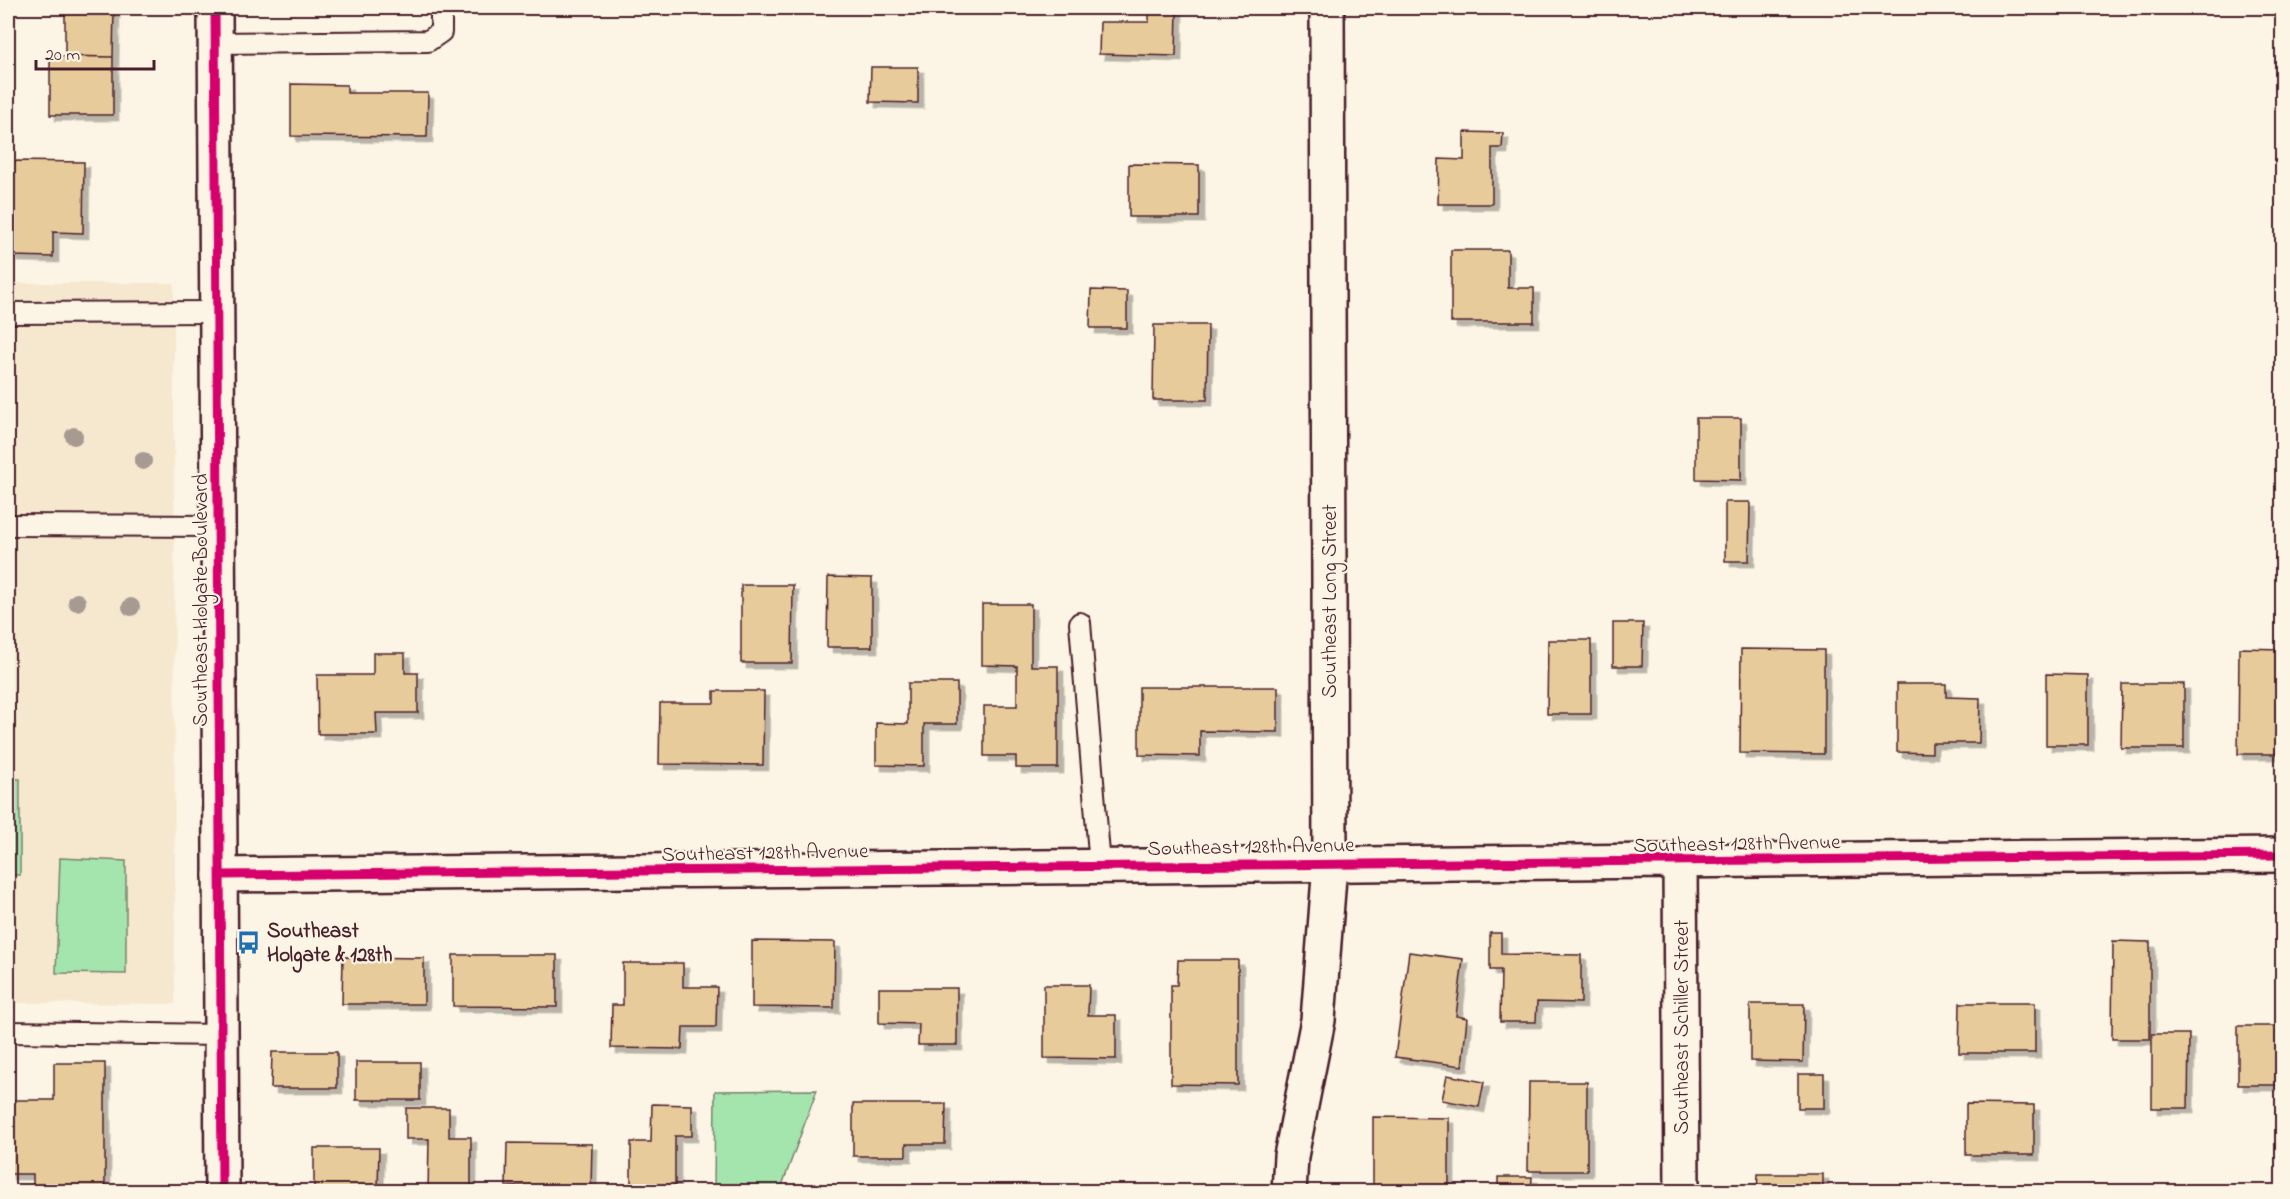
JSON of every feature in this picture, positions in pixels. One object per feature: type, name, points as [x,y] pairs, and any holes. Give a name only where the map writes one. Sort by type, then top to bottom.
[{"type":"street","name":"Southeast Holgate Boulevard","points":[[215,8],[222,1191]]},
{"type":"street","name":"Southeast Long Street","points":[[1289,1191],[1291,1156],[1318,1020],[1330,864],[1327,8]]},
{"type":"street","name":"Southeast 128th Avenue","points":[[220,875],[2283,855]]},
{"type":"street","name":"Southeast Schiller Street","points":[[1680,862],[1682,1191]]},
{"type":"lane","points":[[215,43],[428,41],[441,32],[441,8]]},
{"type":"lane","points":[[8,313],[217,312]]},
{"type":"lane","points":[[8,525],[218,526]]},
{"type":"lane","points":[[1080,623],[1100,866]]},
{"type":"lane","points":[[8,1032],[221,1035]]},
{"type":"shaded area","points":[[8,283],[174,283],[175,1004],[8,1003]]},
{"type":"green space","points":[[8,779],[20,779],[20,875],[8,875]]},
{"type":"green space","points":[[60,858],[126,861],[126,974],[56,973]]},
{"type":"green space","points":[[817,1090],[780,1191],[714,1191],[715,1091]]},
{"type":"building","points":[[65,8],[114,8],[113,57],[65,56]]},
{"type":"building","points":[[1149,8],[1177,8],[1176,56],[1099,54],[1100,22],[1149,22]]},
{"type":"building","points":[[50,56],[113,57],[113,115],[50,115]]},
{"type":"building","points":[[871,67],[918,67],[918,103],[870,102]]},
{"type":"building","points":[[291,84],[347,85],[347,93],[428,93],[427,137],[291,136]]},
{"type":"building","points":[[1464,132],[1503,133],[1502,148],[1492,148],[1492,204],[1438,204],[1439,159],[1464,160]]},
{"type":"building","points":[[12,161],[84,162],[83,233],[53,232],[53,257],[12,256]]},
{"type":"building","points":[[1129,164],[1199,165],[1199,217],[1129,217]]},
{"type":"building","points":[[1451,250],[1508,250],[1508,288],[1534,288],[1534,322],[1451,322]]},
{"type":"building","points":[[1091,290],[1127,291],[1127,328],[1090,328]]},
{"type":"building","points":[[1154,325],[1208,325],[1207,400],[1153,400]]},
{"type":"building","points":[[1696,418],[1741,418],[1741,480],[1696,479]]},
{"type":"building","points":[[1725,502],[1750,502],[1749,561],[1725,561]]},
{"type":"building","points":[[828,577],[872,578],[872,647],[827,647]]},
{"type":"building","points":[[741,585],[793,585],[792,663],[741,663]]},
{"type":"building","points":[[982,604],[1031,604],[1031,666],[1058,666],[1058,768],[1016,768],[1016,756],[984,756],[984,706],[1017,706],[1017,666],[982,665]]},
{"type":"building","points":[[1613,623],[1643,623],[1642,666],[1613,666]]},
{"type":"building","points":[[1548,640],[1591,640],[1591,714],[1547,714]]},
{"type":"building","points":[[2239,648],[2282,649],[2282,754],[2238,754]]},
{"type":"building","points":[[1741,649],[1824,650],[1824,754],[1740,753]]},
{"type":"building","points":[[373,653],[405,653],[405,673],[418,673],[418,713],[376,713],[377,734],[318,734],[317,675],[373,675]]},
{"type":"building","points":[[2046,674],[2088,675],[2088,745],[2046,745]]},
{"type":"building","points":[[908,683],[957,683],[957,724],[924,724],[924,766],[876,765],[876,723],[908,724]]},
{"type":"building","points":[[1897,684],[1946,684],[1946,697],[1980,698],[1979,743],[1932,743],[1932,753],[1897,752]]},
{"type":"building","points":[[2122,684],[2184,684],[2184,748],[2121,748]]},
{"type":"building","points":[[1139,687],[1278,687],[1278,732],[1200,731],[1200,756],[1139,755]]},
{"type":"building","points":[[714,691],[764,691],[763,765],[659,764],[660,703],[714,703]]},
{"type":"building","points":[[1490,933],[1501,933],[1501,954],[1581,955],[1581,1003],[1537,1002],[1536,1022],[1500,1022],[1501,970],[1490,970]]},
{"type":"building","points":[[752,941],[835,942],[834,1008],[752,1007]]},
{"type":"building","points":[[2113,941],[2150,942],[2150,1039],[2112,1039]]},
{"type":"building","points":[[1409,952],[1463,959],[1456,1016],[1467,1018],[1462,1066],[1395,1057]]},
{"type":"building","points":[[453,955],[557,955],[557,1007],[453,1006]]},
{"type":"building","points":[[343,957],[424,958],[424,1004],[342,1004]]},
{"type":"building","points":[[1178,960],[1238,960],[1238,1085],[1171,1084],[1171,985],[1177,985]]},
{"type":"building","points":[[623,963],[683,963],[683,987],[717,987],[716,1027],[683,1027],[682,1049],[611,1048],[612,1005],[623,1005]]},
{"type":"building","points":[[1044,985],[1089,985],[1088,1015],[1116,1015],[1116,1059],[1044,1058]]},
{"type":"building","points":[[879,988],[957,988],[957,1045],[918,1045],[919,1024],[879,1023]]},
{"type":"building","points":[[1960,1003],[2035,1003],[2035,1053],[1959,1053]]},
{"type":"building","points":[[1750,1004],[1804,1004],[1803,1062],[1750,1061]]},
{"type":"building","points":[[2238,1026],[2278,1026],[2278,1085],[2238,1085]]},
{"type":"building","points":[[2152,1034],[2189,1034],[2188,1108],[2152,1108]]},
{"type":"building","points":[[272,1052],[337,1052],[337,1088],[271,1088]]},
{"type":"building","points":[[356,1062],[420,1062],[420,1100],[356,1100]]},
{"type":"building","points":[[54,1063],[105,1063],[105,1192],[33,1192],[33,1174],[8,1174],[8,1100],[54,1100]]},
{"type":"building","points":[[1798,1074],[1824,1074],[1824,1108],[1798,1108]]},
{"type":"building","points":[[1447,1075],[1484,1082],[1479,1107],[1442,1100]]},
{"type":"building","points":[[1529,1082],[1587,1082],[1587,1171],[1528,1171]]},
{"type":"building","points":[[652,1104],[692,1105],[692,1136],[675,1136],[675,1192],[631,1192],[631,1142],[651,1142]]},
{"type":"building","points":[[853,1104],[946,1104],[945,1144],[906,1144],[906,1156],[853,1156]]},
{"type":"building","points":[[1966,1104],[2034,1105],[2034,1155],[1966,1155]]},
{"type":"building","points":[[406,1108],[449,1108],[449,1137],[471,1137],[471,1192],[428,1192],[429,1139],[406,1139]]},
{"type":"building","points":[[1373,1117],[1449,1118],[1449,1192],[1373,1192]]},
{"type":"building","points":[[507,1143],[592,1144],[591,1187],[506,1186]]},
{"type":"building","points":[[314,1148],[379,1148],[378,1188],[367,1188],[367,1192],[314,1192]]},
{"type":"building","points":[[1758,1174],[1823,1174],[1823,1192],[1757,1192]]},
{"type":"building","points":[[1498,1177],[1532,1177],[1531,1192],[1498,1192]]},
{"type":"cycle path","points":[[215,8],[222,1192]]},
{"type":"cycle path","points":[[220,875],[2282,855]]},
{"type":"place","name":"Southeast Holgate & 128th","points":[[249,942]]}]
